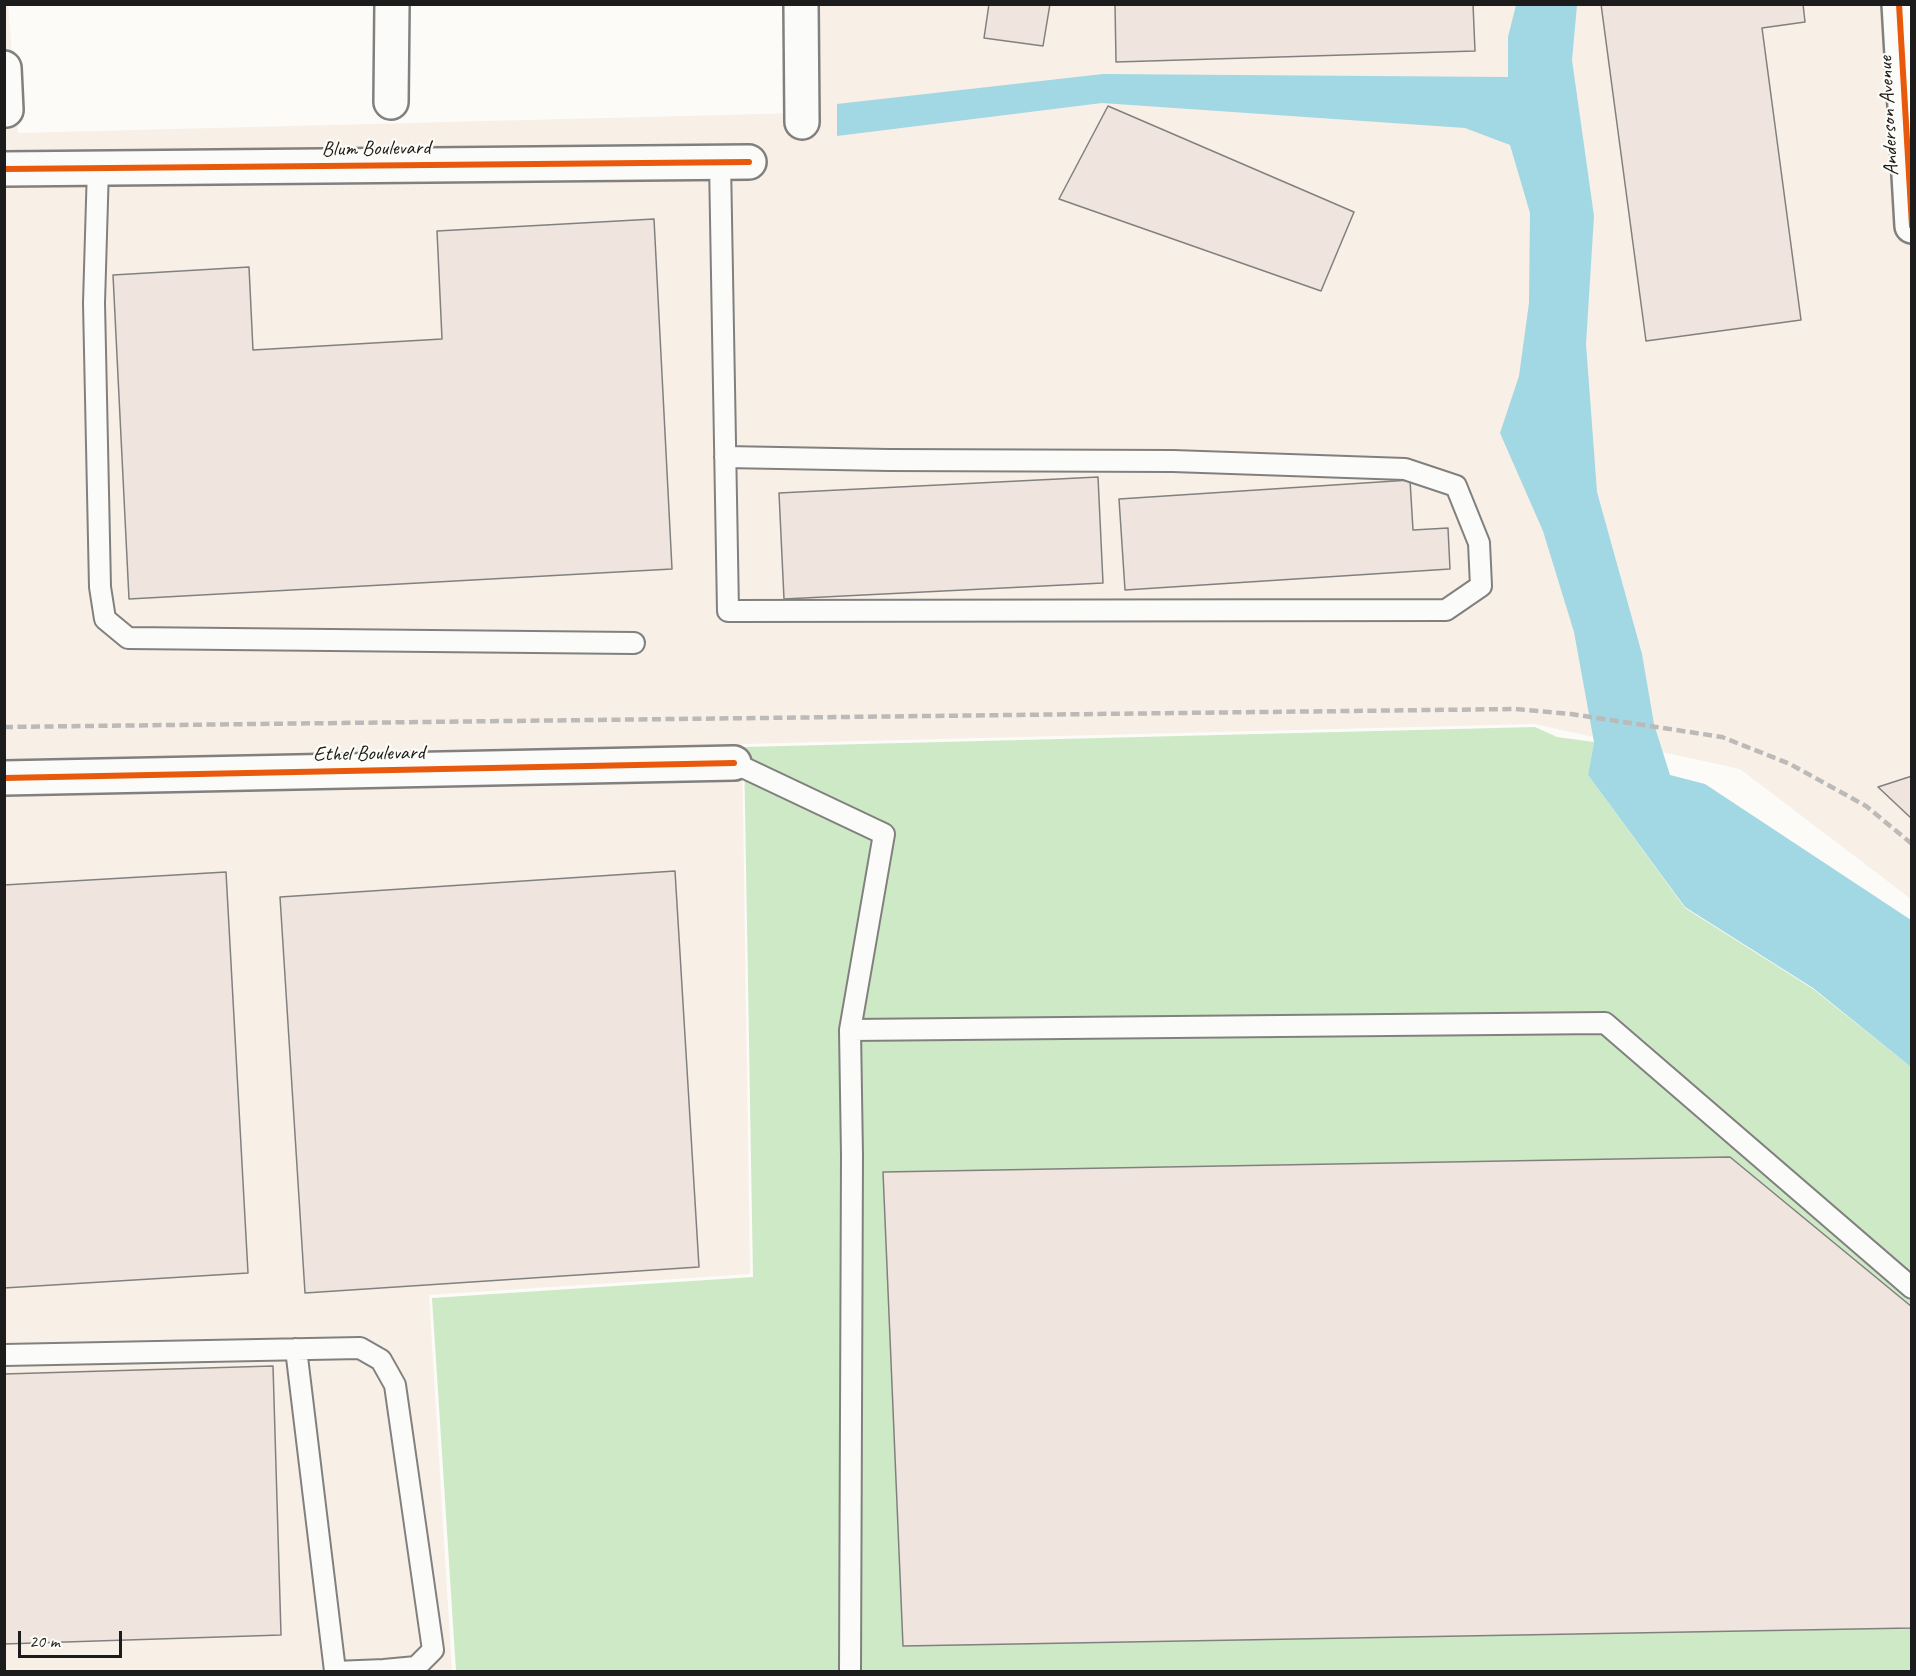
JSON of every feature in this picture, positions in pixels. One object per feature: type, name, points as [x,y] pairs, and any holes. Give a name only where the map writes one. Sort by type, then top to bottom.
[{"type":"street","points":[[392,4],[392,102]]},
{"type":"street","points":[[801,4],[802,122]]},
{"type":"street","name":"Anderson Avenue","points":[[1899,4],[1911,225]]},
{"type":"street","points":[[4,68],[6,110]]},
{"type":"street","name":"Blum Boulevard","points":[[4,169],[734,162]]},
{"type":"street","name":"Ethel Boulevard","points":[[4,778],[735,763]]},
{"type":"lane","points":[[725,457],[1173,461],[1405,469],[1456,486],[1479,543],[1481,586],[1446,610],[728,611],[725,457],[734,162]]},
{"type":"lane","points":[[98,167],[94,315],[100,587],[105,619],[128,638],[634,643]]},
{"type":"lane","points":[[735,763],[884,834],[850,1030],[852,1180],[850,1671]]},
{"type":"lane","points":[[850,1030],[1605,1023],[1911,1288]]},
{"type":"lane","points":[[4,1355],[296,1349],[360,1348],[381,1360],[395,1384],[433,1650],[416,1667],[335,1671],[296,1349]]},
{"type":"shaded area","points":[[5,5],[8,5],[18,133],[801,113],[800,5],[1911,5],[1911,899],[1740,769],[1534,724],[742,744],[750,1274],[429,1295],[452,1671],[5,1672]]},
{"type":"green space","points":[[1535,727],[1557,737],[1594,742],[1588,775],[1685,908],[1813,989],[1911,1067],[1911,1671],[456,1671],[432,1298],[753,1277],[744,747]]},
{"type":"water","points":[[1516,5],[1577,5],[1572,60],[1594,216],[1586,344],[1597,492],[1642,654],[1654,724],[1670,775],[1705,784],[1911,920],[1911,1067],[1813,988],[1685,907],[1588,775],[1594,742],[1574,632],[1543,531],[1500,433],[1519,376],[1529,303],[1530,213],[1510,145],[1465,128],[1102,103],[837,136],[837,104],[1103,74],[1508,77],[1508,37]]},
{"type":"building","points":[[989,4],[1050,4],[1043,46],[984,38]]},
{"type":"building","points":[[1115,4],[1473,4],[1475,51],[1116,62]]},
{"type":"building","points":[[1601,4],[1803,4],[1805,22],[1762,28],[1801,320],[1646,341]]},
{"type":"building","points":[[1108,106],[1354,212],[1321,291],[1059,199]]},
{"type":"building","points":[[654,219],[672,569],[129,599],[113,275],[249,267],[253,350],[442,339],[437,231]]},
{"type":"building","points":[[1098,477],[1103,583],[784,599],[779,493]]},
{"type":"building","points":[[1410,480],[1413,530],[1448,528],[1450,569],[1125,590],[1119,499]]},
{"type":"building","points":[[1912,776],[1912,819],[1878,787]]},
{"type":"building","points":[[675,871],[699,1267],[305,1293],[280,897]]},
{"type":"building","points":[[226,872],[248,1273],[4,1288],[4,885]]},
{"type":"building","points":[[1730,1157],[1912,1307],[1912,1628],[903,1646],[883,1172]]},
{"type":"building","points":[[273,1366],[281,1635],[4,1644],[4,1374]]},
{"type":"railway","points":[[4,727],[1515,709],[1571,714],[1722,737],[1790,764],[1866,806],[1912,844]]},
{"type":"cycle path","points":[[1899,4],[1912,226]]},
{"type":"cycle path","points":[[4,169],[749,162]]},
{"type":"cycle path","points":[[4,778],[734,763]]}]
